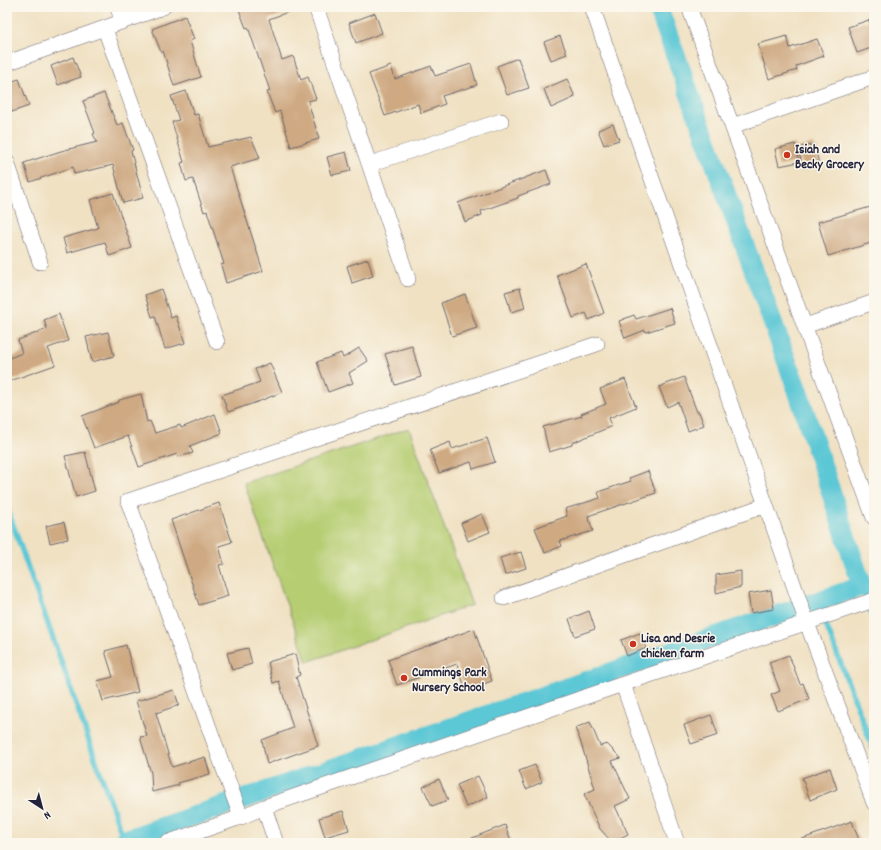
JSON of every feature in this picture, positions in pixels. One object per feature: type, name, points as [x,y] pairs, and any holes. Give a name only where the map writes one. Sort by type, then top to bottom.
[{"type":"street","points":[[118,7],[122,22]]},
{"type":"street","points":[[7,63],[163,7]]},
{"type":"street","points":[[316,7],[408,279]]},
{"type":"street","points":[[592,7],[806,623],[874,803]]},
{"type":"street","points":[[689,7],[874,518]]},
{"type":"street","points":[[105,29],[217,342]]},
{"type":"street","points":[[732,126],[874,77]]},
{"type":"street","points":[[370,164],[501,121]]},
{"type":"street","points":[[7,162],[40,262]]},
{"type":"street","points":[[805,326],[874,302]]},
{"type":"street","points":[[241,817],[128,502],[597,344]]},
{"type":"street","points":[[504,598],[766,505]]},
{"type":"street","points":[[166,843],[241,817],[264,807],[874,600]]},
{"type":"street","points":[[623,684],[677,843]]},
{"type":"street","points":[[264,807],[276,843]]},
{"type":"green space","points":[[409,428],[472,605],[307,662],[244,483]]},
{"type":"building","points":[[238,7],[296,7],[296,9],[269,19],[282,60],[293,56],[301,80],[308,77],[316,99],[308,101],[319,139],[291,147],[280,111],[275,113],[267,92],[270,91],[248,27],[246,28]]},
{"type":"building","points":[[375,13],[382,33],[356,43],[349,23]]},
{"type":"building","points":[[185,16],[194,39],[190,41],[201,77],[174,86],[163,51],[161,52],[152,29]]},
{"type":"building","points":[[869,20],[874,37],[874,47],[857,53],[848,27]]},
{"type":"building","points":[[560,36],[567,54],[551,60],[544,42]]},
{"type":"building","points":[[787,36],[790,48],[817,39],[824,56],[796,66],[797,70],[769,79],[758,44]]},
{"type":"building","points":[[73,57],[81,77],[58,85],[51,66]]},
{"type":"building","points":[[518,58],[529,88],[507,95],[497,66]]},
{"type":"building","points":[[471,64],[477,85],[442,96],[445,104],[421,113],[418,104],[385,116],[369,74],[391,66],[395,79],[431,66],[435,76]]},
{"type":"building","points":[[19,79],[29,106],[12,112],[7,96],[7,83]]},
{"type":"building","points":[[567,79],[575,97],[551,108],[544,89]]},
{"type":"building","points":[[186,91],[194,115],[198,114],[208,147],[251,137],[260,158],[230,167],[263,271],[226,283],[221,265],[224,264],[207,211],[204,212],[193,179],[186,181],[181,163],[184,162],[172,122],[179,120],[171,96]]},
{"type":"building","points":[[104,93],[117,125],[123,123],[133,150],[131,151],[143,198],[123,203],[113,165],[74,174],[73,167],[30,182],[24,163],[61,151],[97,142],[93,134],[95,133],[83,101]]},
{"type":"building","points":[[613,124],[619,140],[604,145],[598,130]]},
{"type":"building","name":"Isiah and Becky Grocery","points":[[795,144],[799,162],[779,166],[775,149]]},
{"type":"building","points":[[814,144],[819,164],[803,168],[798,148]]},
{"type":"building","points":[[346,152],[351,171],[332,175],[327,157]]},
{"type":"building","points":[[546,170],[551,184],[481,211],[482,215],[465,222],[458,203]]},
{"type":"building","points":[[113,193],[132,248],[109,256],[105,242],[67,253],[63,238],[98,228],[90,200]]},
{"type":"building","points":[[874,206],[874,242],[828,256],[818,222]]},
{"type":"building","points":[[368,259],[373,276],[352,283],[347,266]]},
{"type":"building","points":[[586,264],[604,313],[589,320],[586,313],[573,318],[557,275]]},
{"type":"building","points":[[520,288],[525,308],[511,312],[505,292]]},
{"type":"building","points":[[161,289],[171,318],[176,316],[185,343],[165,349],[155,316],[152,317],[145,295]]},
{"type":"building","points":[[465,294],[477,328],[452,336],[441,303]]},
{"type":"building","points":[[670,308],[675,323],[646,332],[645,330],[625,338],[619,321],[634,315],[636,319]]},
{"type":"building","points":[[59,314],[68,341],[48,348],[55,365],[7,382],[7,359],[22,353],[18,340],[47,329],[44,320]]},
{"type":"building","points":[[108,332],[114,356],[92,362],[86,337]]},
{"type":"building","points":[[412,346],[421,377],[395,385],[385,354]]},
{"type":"building","points":[[359,348],[368,361],[349,373],[353,383],[328,392],[317,362],[341,353],[343,358]]},
{"type":"building","points":[[270,363],[282,392],[228,412],[222,395],[260,382],[255,369]]},
{"type":"building","points":[[684,377],[697,412],[699,412],[704,425],[688,431],[678,402],[667,407],[659,387]]},
{"type":"building","points":[[625,379],[636,407],[609,418],[612,426],[572,443],[572,445],[549,452],[543,427],[582,416],[581,414],[606,404],[600,389]]},
{"type":"building","points":[[141,394],[147,422],[150,421],[155,433],[180,425],[181,428],[215,414],[222,433],[190,446],[193,453],[178,457],[177,454],[139,467],[128,436],[94,448],[82,416],[119,402],[119,400]]},
{"type":"building","points":[[487,438],[495,462],[473,469],[471,462],[439,473],[430,450],[450,442],[452,449]]},
{"type":"building","points":[[85,452],[95,491],[76,497],[65,456]]},
{"type":"building","points":[[648,471],[656,493],[588,516],[593,531],[560,541],[562,546],[545,553],[535,528],[567,516],[565,509],[600,498],[598,492],[631,481],[629,478]]},
{"type":"building","points":[[219,503],[232,542],[219,546],[224,564],[219,565],[228,596],[199,605],[171,520]]},
{"type":"building","points":[[482,514],[490,532],[468,541],[461,523]]},
{"type":"building","points":[[64,522],[68,539],[50,543],[46,526]]},
{"type":"building","points":[[521,552],[526,568],[505,575],[500,558]]},
{"type":"building","points":[[741,571],[741,587],[716,593],[716,575]]},
{"type":"building","points":[[771,590],[774,609],[751,613],[748,594]]},
{"type":"building","points":[[589,611],[595,629],[575,636],[569,619]]},
{"type":"building","points":[[474,629],[492,681],[466,690],[457,664],[397,685],[388,660]]},
{"type":"building","name":"Lisa and Desrie chicken farm","points":[[640,633],[646,648],[627,656],[621,640]]},
{"type":"building","points":[[126,645],[138,692],[103,701],[97,681],[113,677],[105,651]]},
{"type":"building","points":[[248,648],[252,664],[232,670],[227,653]]},
{"type":"building","points":[[295,654],[300,675],[296,677],[318,746],[267,764],[262,740],[293,728],[279,681],[273,683],[268,662]]},
{"type":"building","points":[[789,655],[800,684],[803,683],[809,699],[778,711],[771,695],[780,691],[769,662]]},
{"type":"building","points":[[174,690],[179,705],[156,713],[172,767],[205,757],[210,774],[178,783],[179,785],[152,792],[151,773],[140,737],[147,736],[136,701]]},
{"type":"building","points":[[711,715],[718,735],[691,744],[684,725]]},
{"type":"building","points":[[590,722],[600,746],[607,744],[621,758],[612,761],[630,799],[615,806],[628,834],[612,842],[600,829],[584,794],[595,789],[575,728]]},
{"type":"building","points":[[535,765],[542,782],[526,789],[519,771]]},
{"type":"building","points":[[830,768],[837,789],[810,800],[802,778]]},
{"type":"building","points":[[478,776],[488,797],[466,807],[457,785]]},
{"type":"building","points":[[439,779],[448,800],[432,806],[423,787]]},
{"type":"building","points":[[343,811],[349,830],[325,837],[319,818]]},
{"type":"building","points":[[852,821],[860,843],[797,843],[797,841]]},
{"type":"building","points":[[505,825],[512,843],[462,843],[462,842]]},
{"type":"waterway","points":[[124,840],[862,586],[798,392],[658,7]]},
{"type":"waterway","points":[[7,508],[125,843]]},
{"type":"waterway","points":[[862,586],[874,620]]},
{"type":"waterway","points":[[817,601],[874,751]]},
{"type":"place","name":"Isiah and Becky Grocery","points":[[787,155]]},
{"type":"place","name":"Lisa and Desrie chicken farm","points":[[633,644]]},
{"type":"place","name":"Cummings Park Nursery School","points":[[404,678]]}]
